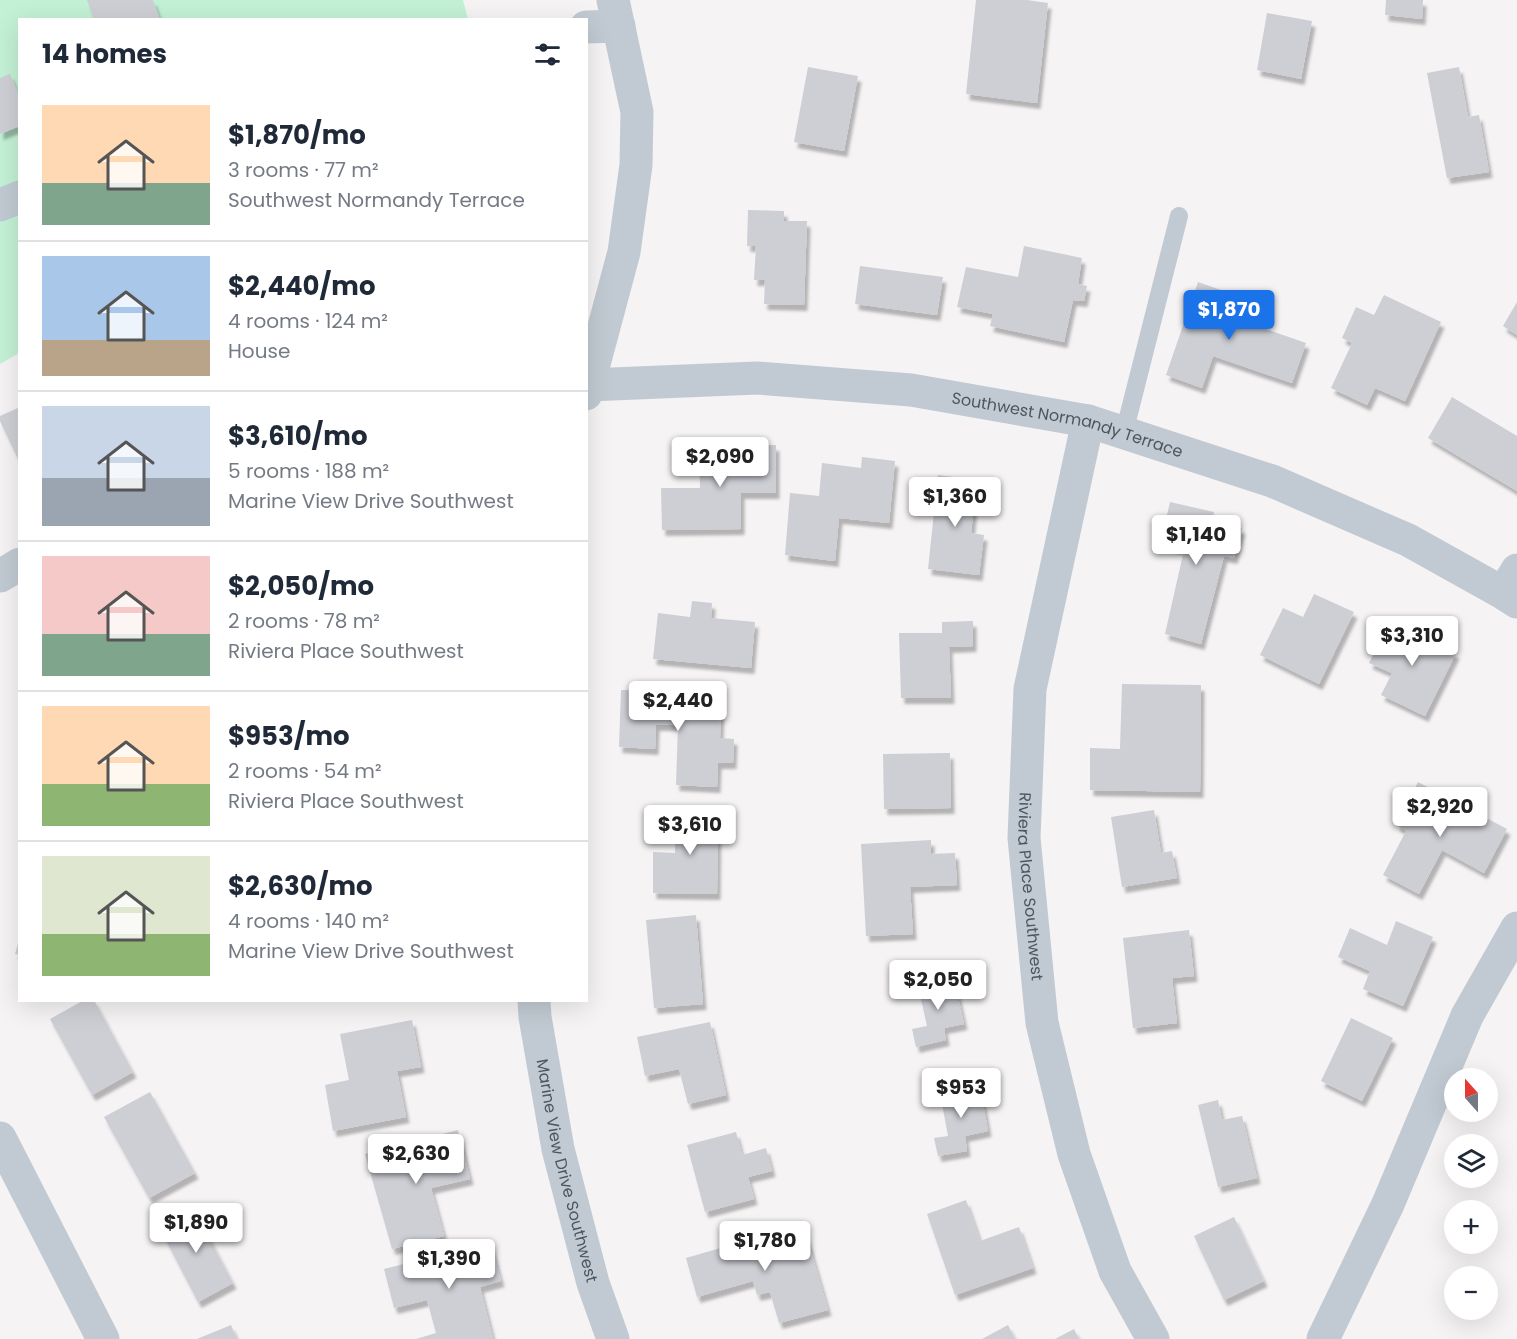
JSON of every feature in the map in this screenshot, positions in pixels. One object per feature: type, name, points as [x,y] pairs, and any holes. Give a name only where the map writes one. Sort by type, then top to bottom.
[{"type":"street","points":[[588,26],[616,13],[637,112],[636,165],[624,252],[588,384]]},
{"type":"street","points":[[0,205],[18,198]]},
{"type":"street","name":"Southwest Normandy Terrace","points":[[588,388],[757,378],[911,390],[1088,421],[1272,481],[1512,588]]},
{"type":"street","name":"Riviera Place Southwest","points":[[1088,421],[1030,689],[1024,838],[1042,1023],[1074,1154],[1115,1271],[1153,1339]]},
{"type":"street","points":[[0,576],[18,565]]},
{"type":"street","points":[[1323,1339],[1388,1203],[1467,1016],[1517,928]]},
{"type":"street","name":"Marine View Drive Southwest","points":[[534,1002],[558,1149],[592,1283],[613,1339]]},
{"type":"street","points":[[0,1138],[103,1339]]},
{"type":"lane","points":[[1124,433],[1179,216]]},
{"type":"green space","points":[[0,0],[463,0],[468,18],[18,18],[18,354],[0,364]]},
{"type":"building","points":[[87,0],[153,0],[159,18],[93,18]]},
{"type":"building","points":[[976,0],[1027,0],[1048,3],[1037,103],[966,94]]},
{"type":"building","points":[[1386,0],[1423,0],[1422,19],[1385,15]]},
{"type":"building","points":[[1267,13],[1312,21],[1301,79],[1257,70]]},
{"type":"building","points":[[808,67],[858,76],[844,151],[794,142]]},
{"type":"building","points":[[1459,67],[1468,117],[1479,115],[1489,172],[1447,178],[1427,73]]},
{"type":"building","points":[[10,74],[18,93],[18,127],[0,134],[0,78]]},
{"type":"building","points":[[748,210],[784,211],[784,221],[807,221],[804,305],[764,304],[765,280],[754,280],[756,246],[747,246]]},
{"type":"building","points":[[1024,246],[1082,258],[1078,284],[1087,286],[1084,301],[1073,300],[1064,342],[990,326],[993,314],[957,307],[966,267],[1018,277]]},
{"type":"building","points":[[860,266],[943,277],[937,315],[855,304]]},
{"type":"building","points":[[1198,282],[1244,298],[1237,319],[1306,343],[1292,383],[1213,356],[1202,388],[1166,375]]},
{"type":"building","points":[[1384,295],[1441,322],[1405,401],[1375,388],[1367,405],[1331,388],[1352,343],[1342,338],[1356,307],[1374,315]]},
{"type":"building","points":[[1517,302],[1517,335],[1503,326]]},
{"type":"building","points":[[1452,397],[1517,436],[1517,491],[1428,438]]},
{"type":"building","points":[[18,408],[18,459],[0,421],[0,416]]},
{"type":"building","points":[[699,445],[776,445],[776,493],[741,493],[741,529],[662,530],[661,488],[700,488]]},
{"type":"building","points":[[862,457],[895,461],[889,523],[839,518],[835,561],[785,555],[790,493],[819,496],[822,463],[861,468]]},
{"type":"building","points":[[938,475],[977,480],[971,533],[984,535],[979,575],[928,569]]},
{"type":"building","points":[[1170,502],[1214,512],[1212,520],[1242,528],[1234,558],[1224,556],[1201,644],[1165,634],[1184,550],[1160,544]]},
{"type":"building","points":[[1314,594],[1354,612],[1319,684],[1260,655],[1283,608],[1303,617]]},
{"type":"building","points":[[692,601],[712,603],[711,618],[755,622],[751,668],[653,659],[658,613],[690,617]]},
{"type":"building","points":[[973,621],[973,646],[949,647],[951,698],[901,698],[899,633],[942,633],[942,622]]},
{"type":"building","points":[[1390,621],[1456,653],[1425,716],[1381,695],[1392,673],[1369,663]]},
{"type":"building","points":[[1122,684],[1201,685],[1200,792],[1090,790],[1090,748],[1120,749]]},
{"type":"building","points":[[621,690],[674,691],[674,699],[721,701],[720,738],[734,739],[733,763],[718,763],[717,787],[676,785],[678,725],[656,725],[655,749],[619,747]]},
{"type":"building","points":[[950,753],[951,808],[884,809],[883,754]]},
{"type":"building","points":[[1418,782],[1507,829],[1484,873],[1442,850],[1419,894],[1383,875],[1406,831],[1396,825]]},
{"type":"building","points":[[1154,810],[1161,853],[1172,851],[1177,878],[1122,887],[1111,817]]},
{"type":"building","points":[[675,811],[718,811],[717,894],[653,893],[653,852],[675,853]]},
{"type":"building","points":[[931,840],[931,854],[955,853],[957,885],[910,887],[913,934],[866,936],[861,844]]},
{"type":"building","points":[[696,915],[703,1004],[654,1008],[646,920]]},
{"type":"building","points":[[1396,921],[1433,937],[1403,1006],[1363,989],[1370,971],[1338,957],[1350,928],[1387,945]]},
{"type":"building","points":[[1189,930],[1194,976],[1172,978],[1177,1023],[1133,1028],[1123,938]]},
{"type":"building","points":[[954,978],[964,1024],[944,1028],[946,1040],[916,1047],[912,1029],[927,1026],[918,985]]},
{"type":"building","points":[[80,1002],[95,1002],[133,1072],[92,1095],[50,1019]]},
{"type":"building","points":[[1351,1018],[1393,1038],[1362,1101],[1321,1081]]},
{"type":"building","points":[[412,1020],[421,1067],[397,1071],[406,1117],[333,1131],[325,1085],[349,1080],[340,1034]]},
{"type":"building","points":[[710,1022],[726,1095],[688,1104],[679,1069],[645,1076],[637,1037]]},
{"type":"building","points":[[980,1086],[988,1131],[965,1136],[967,1151],[938,1156],[934,1138],[948,1136],[940,1093]]},
{"type":"building","points":[[150,1092],[195,1173],[149,1198],[104,1117]]},
{"type":"building","points":[[1218,1100],[1222,1120],[1242,1116],[1257,1178],[1218,1187],[1198,1105]]},
{"type":"building","points":[[458,1130],[470,1179],[431,1188],[444,1236],[392,1249],[365,1154]]},
{"type":"building","points":[[736,1132],[742,1155],[766,1148],[772,1171],[748,1177],[754,1199],[705,1212],[687,1145]]},
{"type":"building","points":[[966,1200],[980,1241],[1019,1227],[1033,1268],[955,1295],[927,1214]]},
{"type":"building","points":[[193,1207],[233,1283],[198,1302],[158,1225]]},
{"type":"building","points":[[1234,1217],[1264,1281],[1224,1300],[1194,1236]]},
{"type":"building","points":[[803,1224],[828,1310],[779,1323],[770,1292],[757,1295],[753,1281],[697,1297],[686,1258]]},
{"type":"building","points":[[490,1242],[501,1281],[480,1287],[493,1339],[416,1339],[436,1333],[427,1300],[394,1308],[384,1269]]},
{"type":"building","points":[[231,1325],[237,1339],[197,1339]]},
{"type":"building","points":[[1008,1325],[1015,1339],[982,1339]]},
{"type":"building","points":[[1074,1329],[1079,1339],[1055,1339]]}]
